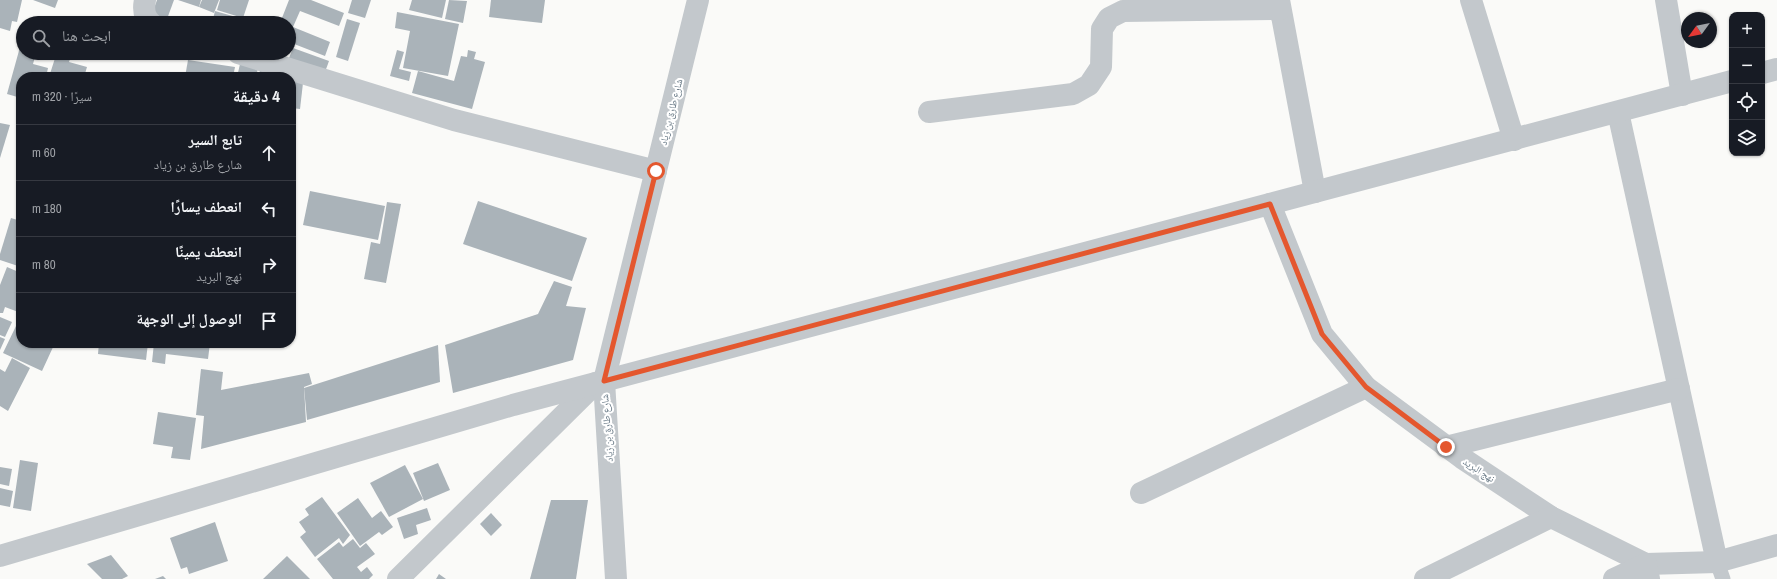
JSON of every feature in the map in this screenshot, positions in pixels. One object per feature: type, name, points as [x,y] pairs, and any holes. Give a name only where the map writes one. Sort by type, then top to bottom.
[{"type":"street","points":[[145,0],[144,8],[146,16]]},
{"type":"street","name":"شارع طارق بن زياد","points":[[616,579],[600,382],[656,171],[698,0]]},
{"type":"street","points":[[1471,0],[1514,140]]},
{"type":"street","points":[[1666,0],[1682,95]]},
{"type":"street","points":[[929,112],[1073,94],[1089,85],[1101,67],[1102,30],[1109,18],[1123,12],[1280,4],[1315,192]]},
{"type":"street","points":[[261,60],[454,120],[656,171]]},
{"type":"street","points":[[1765,72],[1777,69]]},
{"type":"street","points":[[0,556],[505,408],[1729,82]]},
{"type":"street","points":[[1618,112],[1720,570]]},
{"type":"street","name":"نهج البريد","points":[[1270,204],[1322,334],[1366,387],[1446,447],[1551,517],[1647,571],[1720,570],[1777,545]]},
{"type":"street","points":[[398,579],[600,382]]},
{"type":"street","points":[[1142,493],[1366,387]]},
{"type":"street","points":[[1446,447],[1679,389]]},
{"type":"street","points":[[1425,579],[1551,517]]},
{"type":"street","points":[[1614,579],[1647,571]]},
{"type":"building","points":[[0,0],[22,0],[18,16],[16,16],[16,22],[12,21],[10,31],[0,28]]},
{"type":"building","points":[[33,0],[58,0],[55,8]]},
{"type":"building","points":[[157,0],[174,0],[168,16],[158,16],[152,14]]},
{"type":"building","points":[[178,0],[201,0],[199,7]]},
{"type":"building","points":[[202,0],[219,0],[214,13],[199,7]]},
{"type":"building","points":[[220,0],[249,0],[244,16],[236,16],[217,10]]},
{"type":"building","points":[[289,0],[311,0],[344,13],[339,26],[300,11],[296,20],[296,16],[283,16]]},
{"type":"building","points":[[352,0],[371,0],[365,18],[348,13]]},
{"type":"building","points":[[412,0],[446,0],[442,18],[409,10]]},
{"type":"building","points":[[449,0],[467,1],[463,23],[445,19]]},
{"type":"building","points":[[491,0],[545,0],[542,23],[489,17]]},
{"type":"building","points":[[215,11],[232,16],[214,16]]},
{"type":"building","points":[[397,12],[459,24],[448,76],[403,68],[410,31],[395,28]]},
{"type":"building","points":[[347,19],[360,23],[348,61],[336,57]]},
{"type":"building","points":[[296,28],[330,42],[325,56],[296,45]]},
{"type":"building","points":[[296,49],[329,61],[325,72],[294,60],[296,60]]},
{"type":"building","points":[[397,50],[404,52],[399,69],[411,72],[409,81],[390,76]]},
{"type":"building","points":[[468,50],[476,52],[474,59],[485,62],[472,109],[412,93],[418,71],[454,81],[461,56],[467,57]]},
{"type":"building","points":[[16,60],[34,60],[33,64],[48,68],[47,72],[16,72],[16,97],[7,94]]},
{"type":"building","points":[[54,60],[70,60],[69,62],[87,67],[86,72],[51,72]]},
{"type":"building","points":[[188,60],[235,67],[234,72],[186,72]]},
{"type":"building","points":[[240,64],[258,68],[257,72],[238,72]]},
{"type":"building","points":[[261,68],[278,72],[260,72]]},
{"type":"building","points":[[296,82],[303,83],[300,109],[296,109]]},
{"type":"building","points":[[0,123],[10,125],[0,158]]},
{"type":"building","points":[[310,191],[385,206],[378,240],[303,225]]},
{"type":"building","points":[[478,201],[587,238],[572,281],[463,244]]},
{"type":"building","points":[[387,202],[401,204],[386,283],[364,279],[371,242],[380,244]]},
{"type":"building","points":[[11,218],[16,220],[16,265],[0,260],[0,254]]},
{"type":"building","points":[[7,267],[16,271],[16,311],[5,307],[3,313],[0,313],[0,285]]},
{"type":"building","points":[[554,281],[572,287],[566,306],[586,308],[573,360],[453,393],[445,345],[538,314]]},
{"type":"building","points":[[0,317],[12,322],[5,337],[0,335]]},
{"type":"building","points":[[16,326],[16,348],[53,348],[42,371],[3,353]]},
{"type":"building","points":[[0,337],[5,339],[0,350]]},
{"type":"building","points":[[438,345],[440,382],[307,420],[304,388]]},
{"type":"building","points":[[99,348],[147,348],[146,360],[98,354]]},
{"type":"building","points":[[153,348],[209,348],[208,359],[166,354],[165,364],[152,362]]},
{"type":"building","points":[[12,358],[30,368],[8,411],[0,406],[0,369],[5,372]]},
{"type":"building","points":[[201,369],[223,372],[221,390],[309,373],[312,384],[304,387],[306,422],[201,449],[204,416],[196,415]]},
{"type":"building","points":[[158,412],[196,418],[190,460],[171,458],[173,447],[153,444]]},
{"type":"building","points":[[20,460],[38,463],[31,511],[13,508]]},
{"type":"building","points":[[438,463],[450,490],[424,501],[413,473]]},
{"type":"building","points":[[405,465],[423,499],[389,517],[370,483]]},
{"type":"building","points":[[0,467],[12,469],[9,486],[0,484]]},
{"type":"building","points":[[0,488],[13,491],[10,507],[0,505]]},
{"type":"building","points":[[322,497],[350,535],[343,544],[339,538],[315,557],[300,537],[306,532],[299,522],[309,515],[305,509]]},
{"type":"building","points":[[358,498],[372,518],[381,511],[393,527],[382,535],[379,532],[360,546],[337,513]]},
{"type":"building","points":[[551,500],[588,500],[576,579],[530,579]]},
{"type":"building","points":[[427,508],[431,520],[416,525],[418,534],[404,539],[397,518]]},
{"type":"building","points":[[491,513],[502,525],[491,536],[480,524]]},
{"type":"building","points":[[215,522],[228,561],[189,574],[187,567],[181,569],[170,538]]},
{"type":"building","points":[[353,539],[360,548],[366,543],[375,554],[357,567],[361,572],[367,567],[373,575],[369,579],[333,579],[317,559],[339,542],[343,547]]},
{"type":"building","points":[[111,555],[128,576],[122,579],[102,579],[87,564]]},
{"type":"building","points":[[287,556],[310,579],[263,579]]},
{"type":"building","points":[[439,574],[446,579],[436,579]]},
{"type":"building","points":[[163,576],[166,579],[155,579]]},
{"type":"route","points":[[656,171],[615,343],[604,381],[1270,204],[1322,334],[1366,387],[1446,447]]}]
